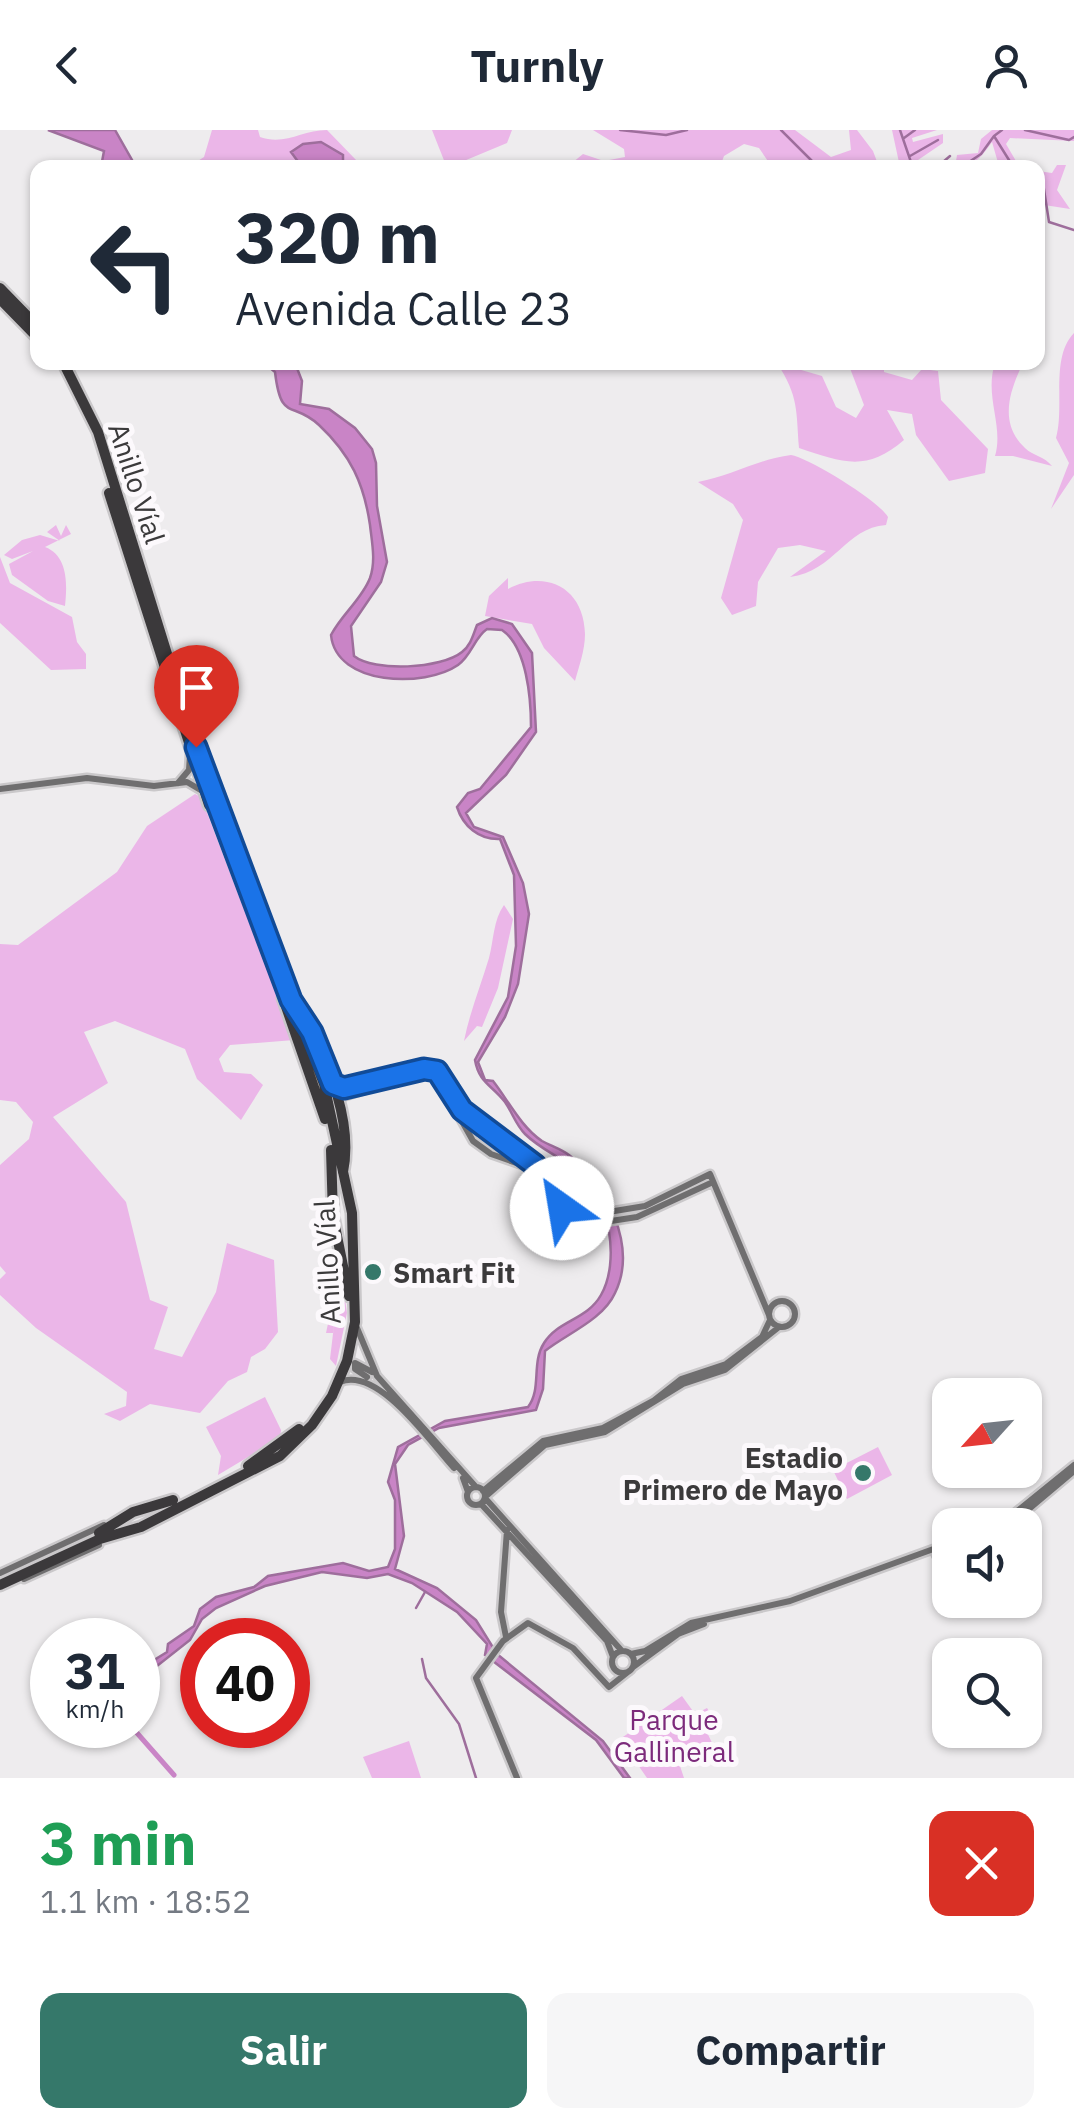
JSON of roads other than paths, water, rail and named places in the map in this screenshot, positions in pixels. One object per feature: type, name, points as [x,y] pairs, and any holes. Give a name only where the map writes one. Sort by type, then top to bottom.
[{"type":"highway","points":[[0,288],[30,319]]},
{"type":"highway","points":[[0,299],[30,330]]},
{"type":"highway","name":"Anillo Víal","points":[[0,1581],[111,1528],[125,1516],[160,1506],[265,1457],[310,1417],[333,1384],[345,1347],[350,1306],[348,1254],[352,1213],[316,1086],[204,793],[94,438],[64,370]]},
{"type":"highway","name":"Anillo Víal","points":[[0,1581],[112,1535],[131,1531],[280,1456],[312,1424],[339,1383],[355,1322],[348,1254],[333,1216],[340,1180],[324,1084],[196,747],[101,442],[64,370]]},
{"type":"highway","points":[[291,1000],[328,1067],[333,1084],[346,1142],[340,1180]]},
{"type":"highway","points":[[143,1508],[141,1516],[150,1522]]},
{"type":"highway","points":[[125,1516],[135,1521],[131,1531]]},
{"type":"street","points":[[177,784],[189,770],[190,751]]},
{"type":"street","points":[[0,789],[87,778],[154,786],[192,783],[204,793]]},
{"type":"street","points":[[333,1084],[344,1088],[433,1069],[475,1120],[535,1165],[565,1213],[583,1222]]},
{"type":"street","points":[[337,1102],[347,1092],[428,1073],[440,1081],[466,1132],[479,1147],[527,1165],[566,1223],[622,1216],[712,1178],[760,1299],[779,1327]]},
{"type":"street","points":[[466,1132],[475,1130],[475,1120]]},
{"type":"street","points":[[479,1147],[480,1137],[490,1131]]},
{"type":"street","points":[[480,1495],[545,1445],[604,1432],[683,1384],[725,1370],[779,1327],[793,1322],[795,1311],[788,1302],[774,1304],[760,1299]]},
{"type":"street","points":[[480,1495],[543,1441],[603,1428],[653,1401],[681,1379],[726,1364],[762,1337],[774,1304]]},
{"type":"street","points":[[355,1322],[377,1380],[622,1651],[645,1651],[691,1623],[781,1604],[932,1549]]},
{"type":"street","points":[[768,1338],[782,1339]]},
{"type":"street","points":[[339,1383],[356,1378],[377,1380]]},
{"type":"street","points":[[1022,1508],[1074,1468]]},
{"type":"street","points":[[1029,1508],[1074,1468]]},
{"type":"street","points":[[480,1495],[607,1641],[616,1675],[608,1685]]},
{"type":"street","points":[[507,1637],[501,1612],[508,1529]]},
{"type":"street","points":[[608,1685],[688,1629],[792,1605],[932,1558]]},
{"type":"street","points":[[479,1671],[507,1637],[528,1623],[572,1648],[608,1685]]},
{"type":"street","points":[[613,1658],[622,1651]]},
{"type":"street","points":[[631,1654],[631,1669]]},
{"type":"street","points":[[467,1666],[479,1671],[517,1778]]},
{"type":"street","points":[[614,1668],[631,1669]]},
{"type":"waterway","points":[[620,130],[666,135],[687,130]]},
{"type":"waterway","points":[[781,130],[811,160]]},
{"type":"waterway","points":[[900,130],[910,160]]},
{"type":"waterway","points":[[904,138],[915,130]]},
{"type":"waterway","points":[[1002,130],[994,136],[1009,160]]},
{"type":"waterway","points":[[1025,130],[1069,140],[1074,137]]},
{"type":"waterway","points":[[972,160],[994,136]]},
{"type":"waterway","points":[[910,156],[938,140]]},
{"type":"waterway","points":[[945,160],[950,156]]},
{"type":"waterway","points":[[1045,196],[1049,222],[1074,230]]},
{"type":"waterway","points":[[416,1608],[425,1592]]},
{"type":"waterway","points":[[422,1659],[426,1678],[459,1724],[476,1778]]},
{"type":"waterway","points":[[150,1748],[174,1775]]},
{"type":"place","name":"Smart Fit","points":[[373,1272]]},
{"type":"place","name":"Estadio Primero de Mayo","points":[[863,1473]]},
{"type":"park label","name":"Parque Gallineral","points":[[674,1735]]}]
